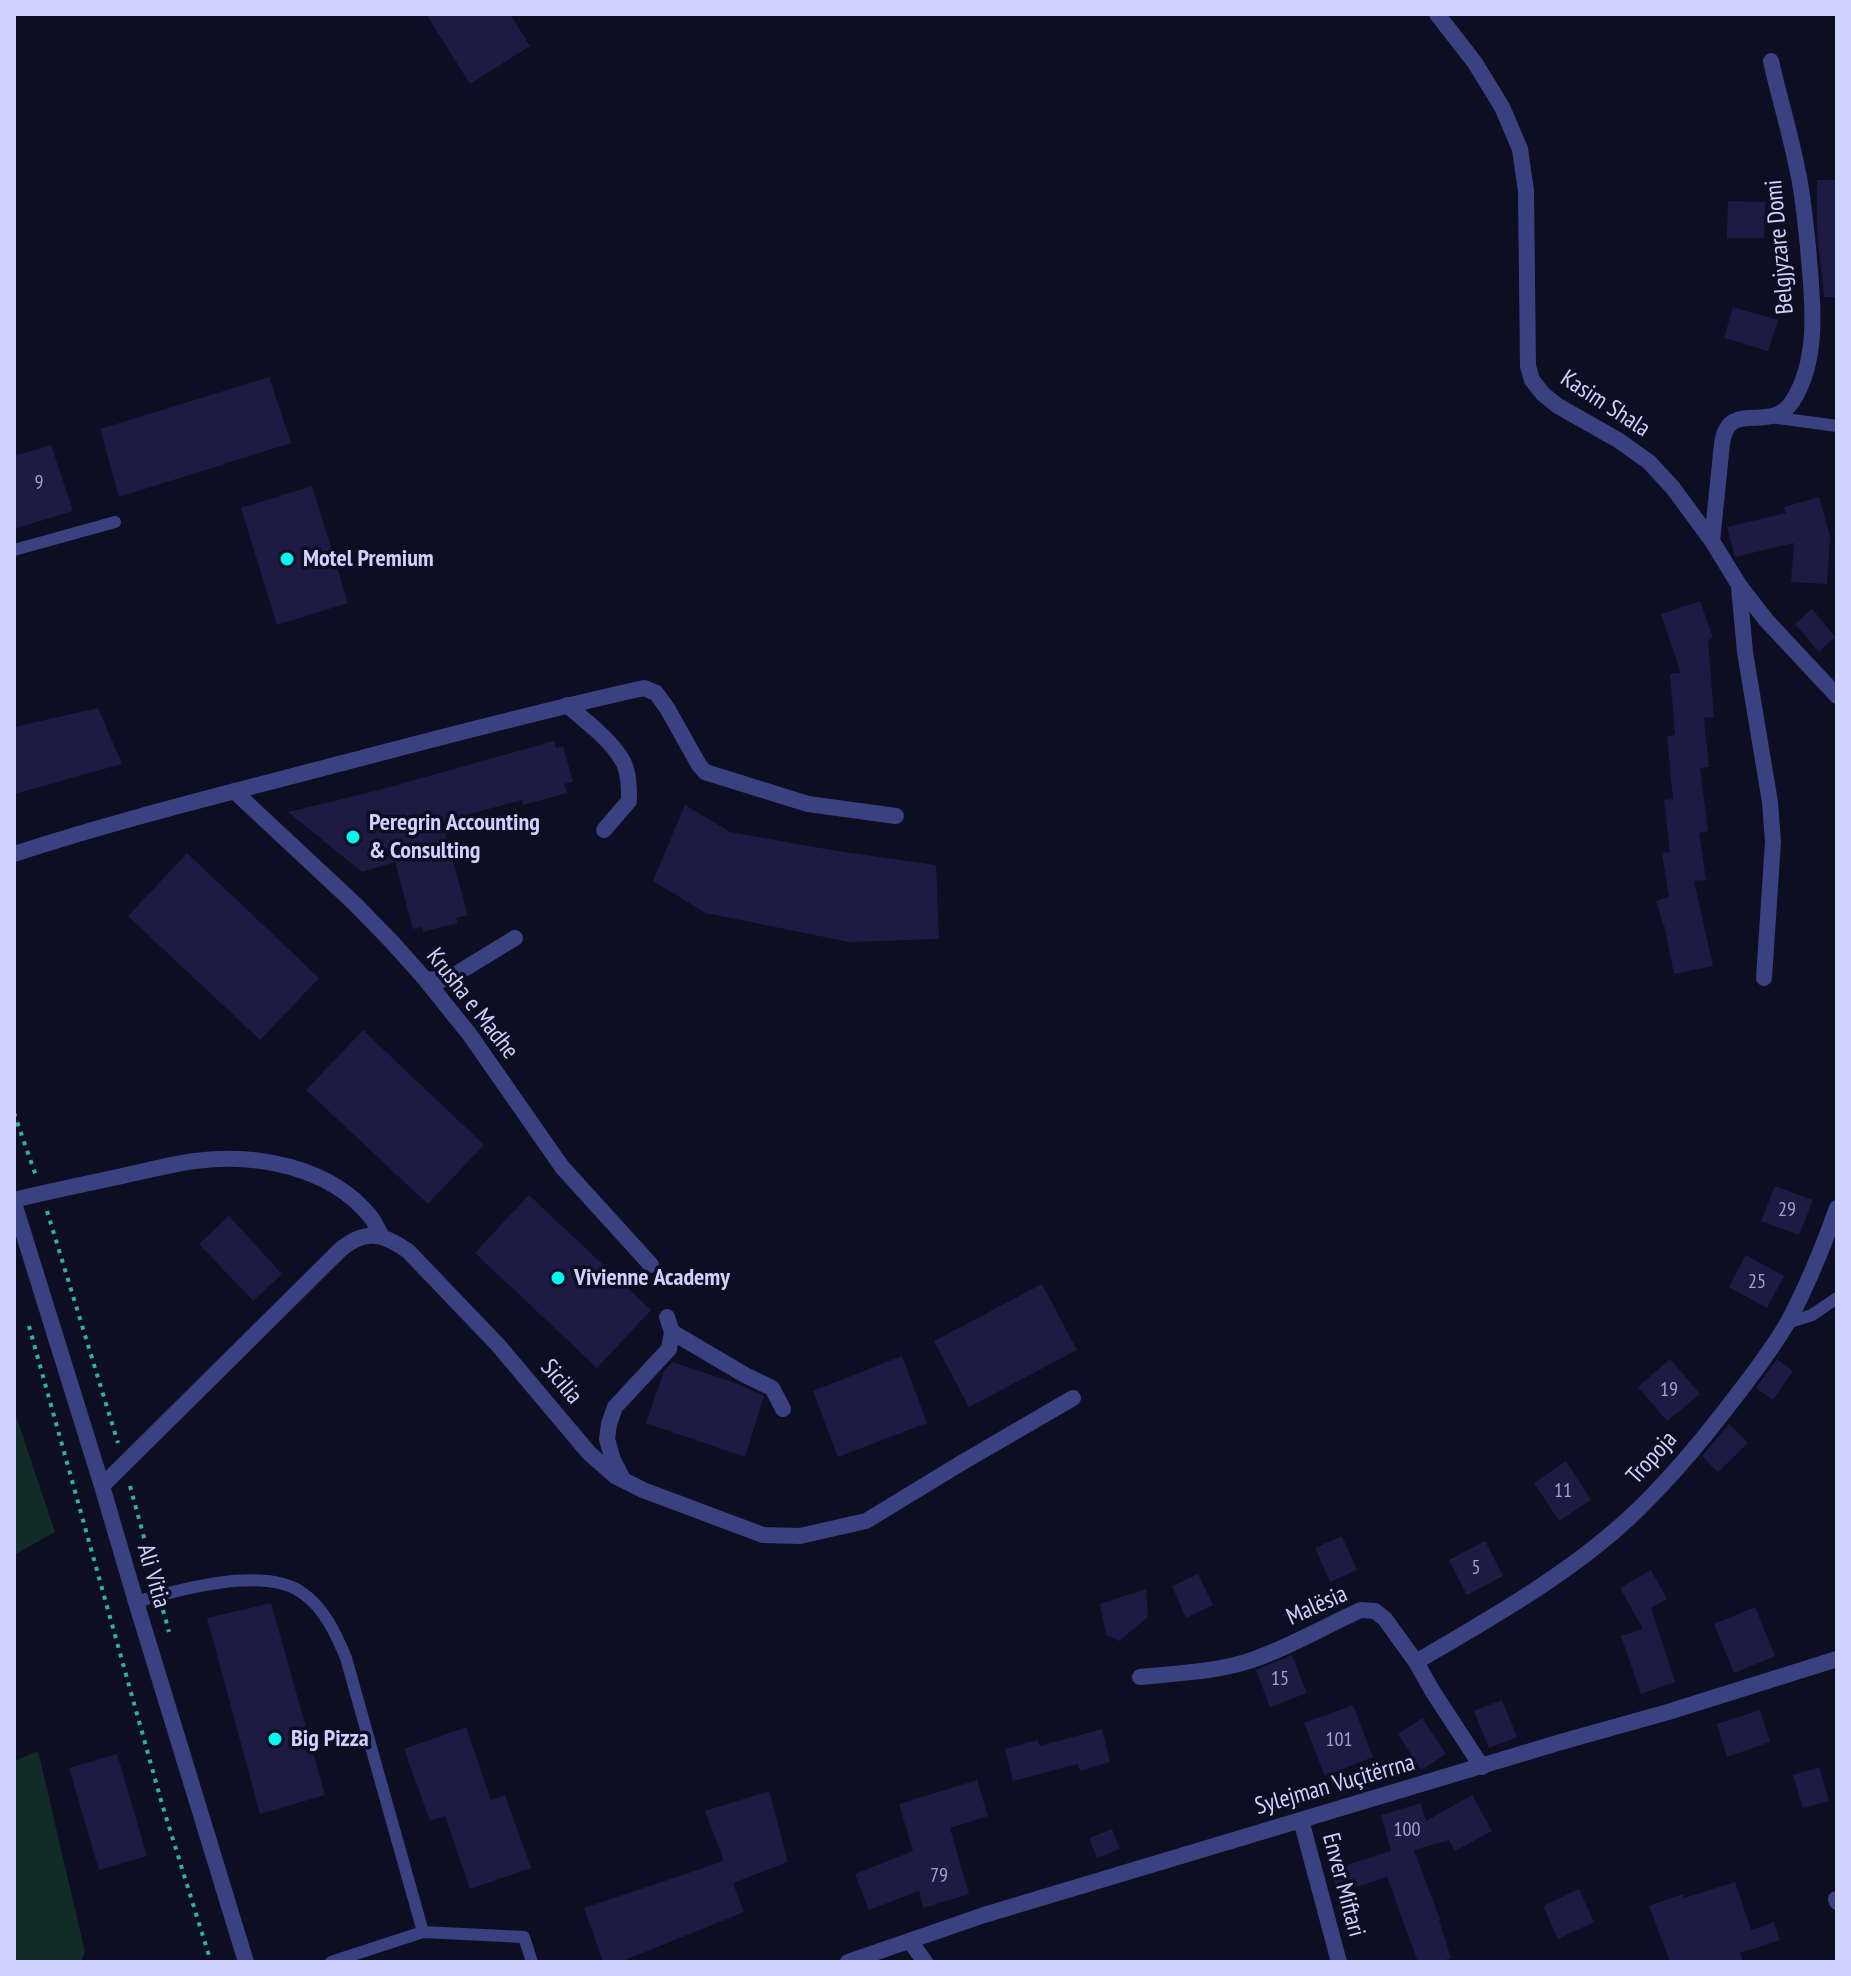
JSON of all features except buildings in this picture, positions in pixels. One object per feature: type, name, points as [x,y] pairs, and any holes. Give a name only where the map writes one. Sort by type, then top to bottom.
[{"type":"street","name":"Kasim Shala","points":[[1437,14],[1482,74],[1502,107],[1520,149],[1526,191],[1528,366],[1532,380],[1558,406],[1618,440],[1649,462],[1673,488],[1712,541],[1739,585],[1793,650],[1837,696]]},
{"type":"street","name":"Belgjyzare Domi","points":[[1771,61],[1798,172],[1811,285],[1812,324],[1810,351],[1799,387],[1785,409],[1771,417]]},
{"type":"street","points":[[1712,541],[1726,428],[1735,420],[1771,417]]},
{"type":"street","points":[[1739,585],[1745,652],[1770,802],[1773,842],[1764,978]]},
{"type":"street","points":[[14,854],[234,791],[644,688],[656,693],[667,708],[705,772],[808,804],[896,816]]},
{"type":"street","points":[[567,705],[595,729],[622,759],[629,780],[629,801],[604,830]]},
{"type":"street","name":"Krusha e Madhe","points":[[234,791],[355,904],[425,979],[470,1035],[562,1167],[651,1265]]},
{"type":"street","points":[[425,979],[451,977],[515,938]]},
{"type":"street","points":[[14,1201],[195,1161],[245,1159],[284,1165],[319,1177],[357,1203],[382,1237]]},
{"type":"street","name":"Ali Vitia","points":[[14,1201],[246,1962]]},
{"type":"street","name":"Tropoja","points":[[1416,1662],[1520,1599],[1577,1559],[1627,1520],[1669,1478],[1758,1368],[1787,1323],[1815,1267],[1837,1208]]},
{"type":"street","points":[[102,1486],[340,1250],[353,1239],[368,1235],[382,1237]]},
{"type":"street","name":"Sicilia","points":[[382,1237],[408,1251],[498,1345],[602,1466],[623,1480],[657,1495],[763,1535],[800,1536],[866,1521],[1073,1398]]},
{"type":"street","points":[[623,1480],[607,1439],[609,1424],[615,1407],[669,1349],[670,1324],[745,1375],[772,1388],[783,1409]]},
{"type":"street","name":"Malësia","points":[[1140,1677],[1213,1669],[1249,1661],[1279,1650],[1361,1610],[1375,1611],[1385,1619],[1416,1662],[1482,1767]]},
{"type":"street","name":"Sylejman Vuçitërrna","points":[[848,1962],[984,1915],[1837,1659]]},
{"type":"street","name":"Enver Miftari","points":[[1301,1820],[1339,1962]]},
{"type":"street","points":[[910,1941],[925,1962]]},
{"type":"lane","points":[[1771,417],[1837,426]]},
{"type":"lane","points":[[14,550],[115,522]]},
{"type":"lane","points":[[1787,1323],[1812,1315],[1837,1298]]},
{"type":"lane","points":[[136,1602],[216,1584],[257,1580],[281,1583],[301,1591],[320,1609],[346,1658],[423,1932]]},
{"type":"lane","points":[[331,1962],[423,1932],[524,1937],[532,1962]]},
{"type":"path","points":[[14,1113],[94,1363],[171,1640]]},
{"type":"path","points":[[26,1316],[162,1804],[211,1962]]},
{"type":"green space","points":[[14,1410],[55,1532],[14,1555]]},
{"type":"green space","points":[[38,1751],[85,1952],[81,1962],[14,1962],[14,1761]]},
{"type":"place","name":"Motel Premium","points":[[287,559]]},
{"type":"place","name":"Peregrin Accounting & Consulting","points":[[353,837]]},
{"type":"place","name":"Vivienne Academy","points":[[558,1278]]},
{"type":"place","name":"Big Pizza","points":[[275,1739]]}]
